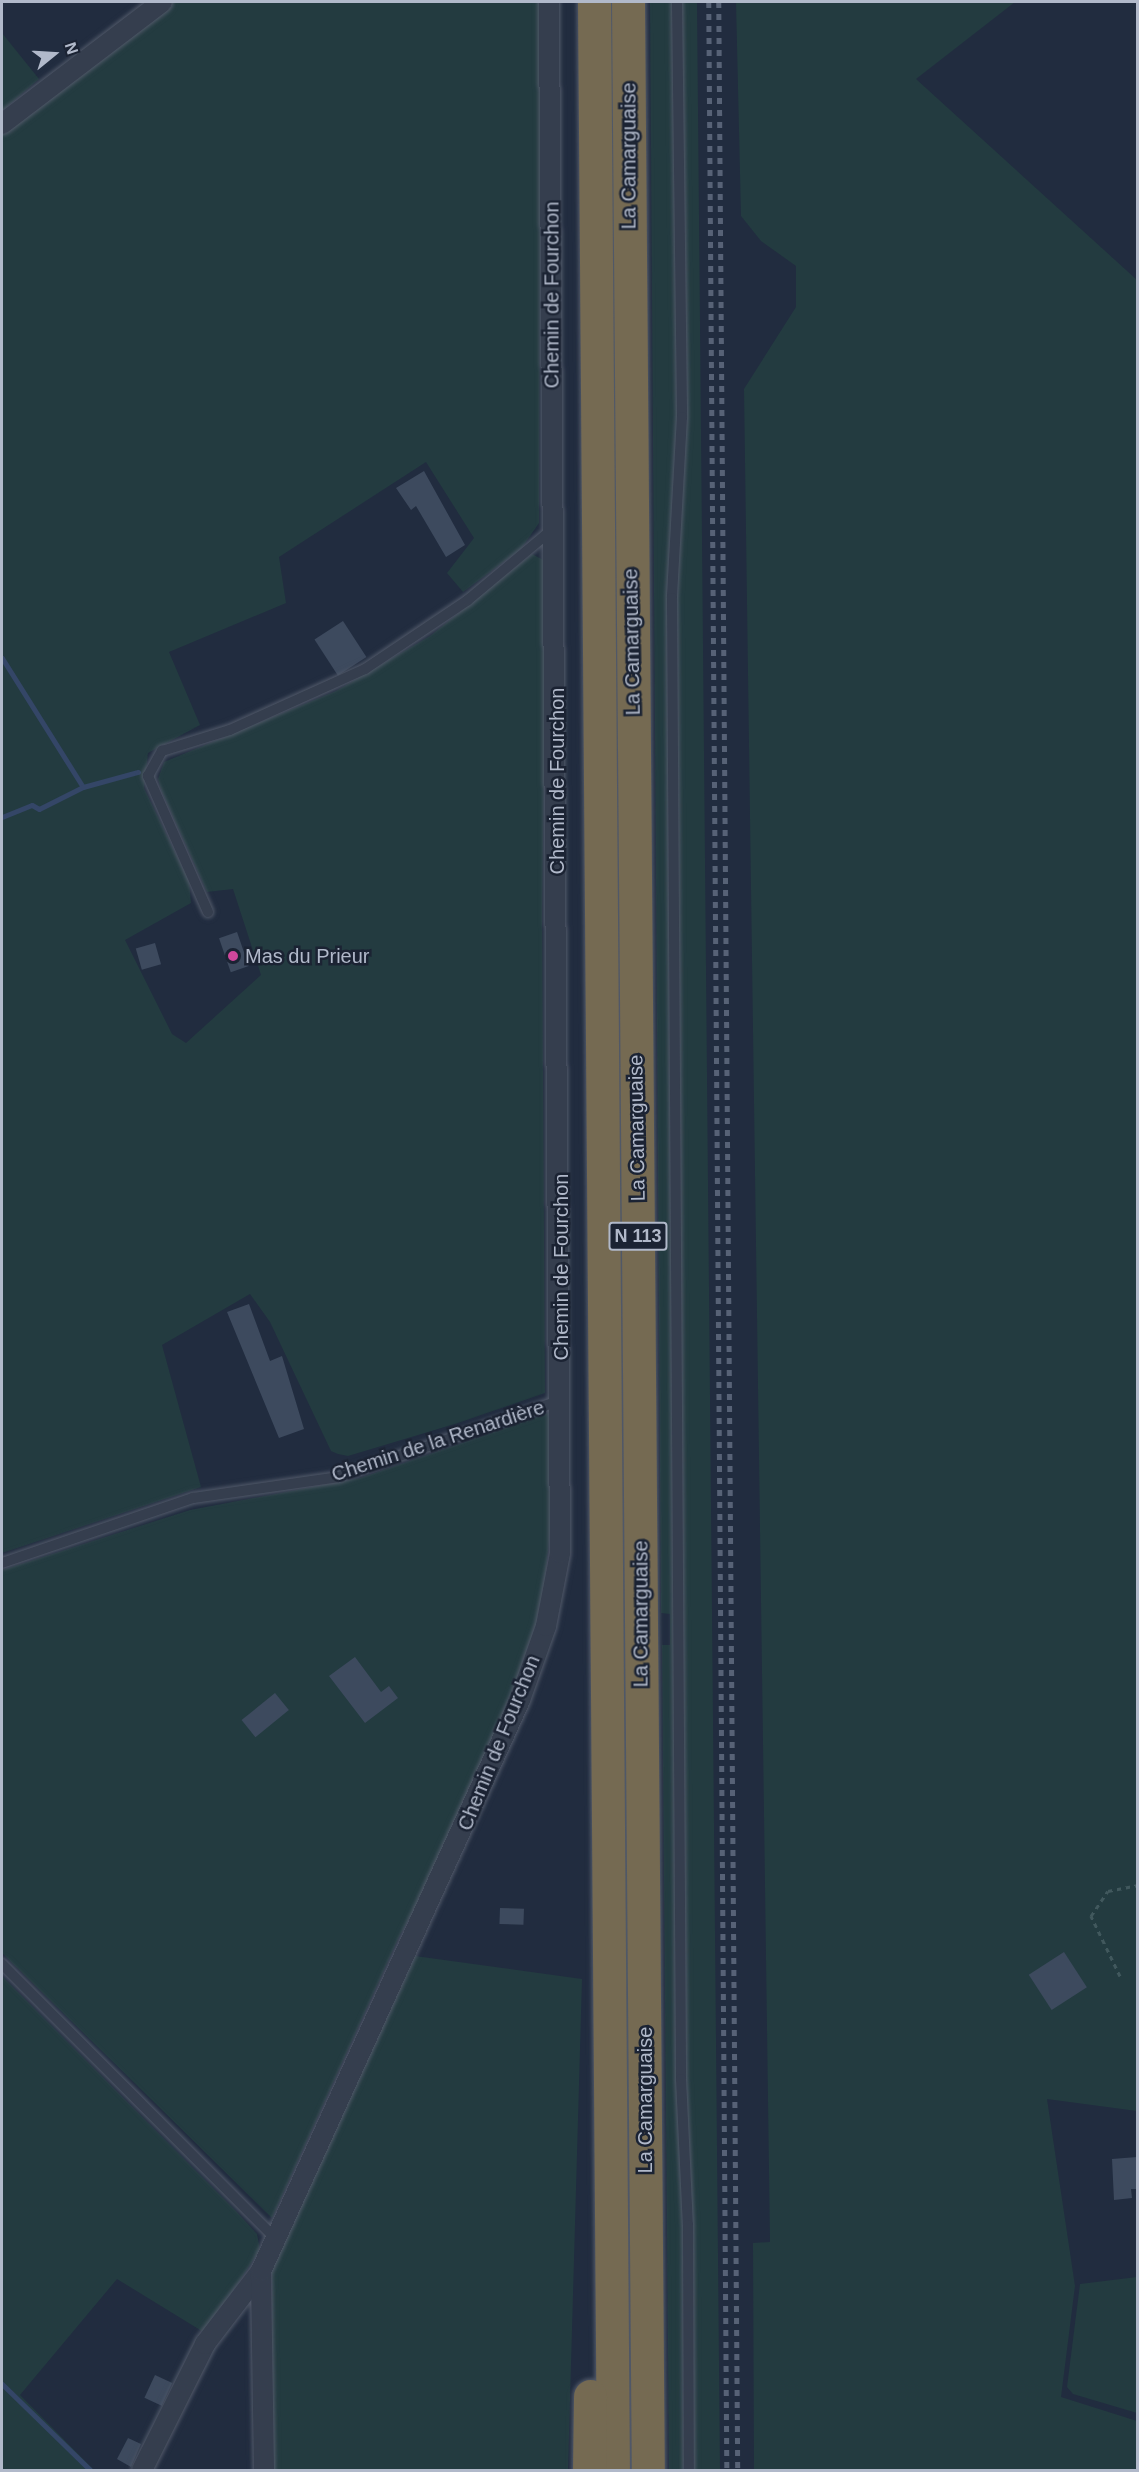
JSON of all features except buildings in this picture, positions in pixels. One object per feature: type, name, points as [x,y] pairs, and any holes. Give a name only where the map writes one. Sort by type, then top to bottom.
[{"type":"highway","name":"La Camarguaise","points":[[594,2],[613,2470]]},
{"type":"highway","name":"La Camarguaise","points":[[628,2],[648,2470]]},
{"type":"highway","points":[[589,2470],[608,1950]]},
{"type":"street","points":[[2,124],[162,2]]},
{"type":"street","name":"Chemin de Fourchon","points":[[264,2470],[261,2271],[274,2237],[460,1839],[542,1637],[560,1553],[562,1400],[549,2]]},
{"type":"street","points":[[142,2470],[205,2344],[261,2271]]},
{"type":"lane","points":[[676,2],[682,417],[672,598],[681,2079],[688,2225],[689,2470]]},
{"type":"lane","points":[[208,912],[148,776],[162,751],[230,730],[365,669],[468,600],[554,528]]},
{"type":"lane","name":"Chemin de la Renardière","points":[[2,1563],[193,1498],[339,1477],[562,1400]]},
{"type":"lane","points":[[2,1964],[274,2237]]},
{"type":"path","points":[[1120,1977],[1091,1916],[1108,1891],[1137,1885]]},
{"type":"green space","points":[[169,2],[541,2],[539,523],[521,549],[463,592],[447,573],[474,538],[426,462],[279,557],[286,603],[169,652],[200,725],[148,753],[144,788],[189,881],[191,903],[125,940],[172,1034],[186,1043],[261,975],[233,889],[207,892],[161,790],[158,779],[164,762],[336,691],[430,636],[532,554],[547,562],[542,916],[545,1393],[458,1423],[348,1456],[338,1454],[331,1451],[270,1322],[250,1294],[162,1345],[201,1487],[2,1553],[2,131]]},
{"type":"green space","points":[[650,2],[697,2],[720,2470],[669,2470],[662,1645],[670,1645],[670,1614],[661,1613]]},
{"type":"green space","points":[[736,2],[1015,2],[916,79],[1137,280],[1137,2111],[1047,2099],[1075,2286],[1061,2397],[1137,2421],[1137,2470],[754,2470],[753,2243],[770,2242],[744,389],[796,307],[796,266],[761,241],[741,216]]},
{"type":"green space","points":[[2,33],[39,79],[2,111]]},
{"type":"green space","points":[[549,1413],[555,1415],[552,1512],[541,1618],[451,1844],[399,1937],[272,2218],[2,1953],[2,1570],[190,1510],[360,1478]]},
{"type":"green space","points":[[415,1956],[582,1979],[568,2470],[271,2470],[272,2268]]},
{"type":"green space","points":[[2,1976],[236,2211],[257,2234],[260,2250],[205,2333],[117,2279],[20,2395],[94,2470],[2,2470]]},
{"type":"green space","points":[[1138,2277],[1137,2413],[1073,2394],[1067,2387],[1080,2284]]},
{"type":"waterway","points":[[2,658],[83,787]]},
{"type":"waterway","points":[[2,817],[32,805],[39,809],[83,787],[138,772]]},
{"type":"waterway","points":[[2,2384],[90,2470]]},
{"type":"railway","points":[[709,2],[727,2470]]},
{"type":"railway","points":[[719,2],[738,2470]]},
{"type":"place","name":"Mas du Prieur","points":[[233,956]]}]
